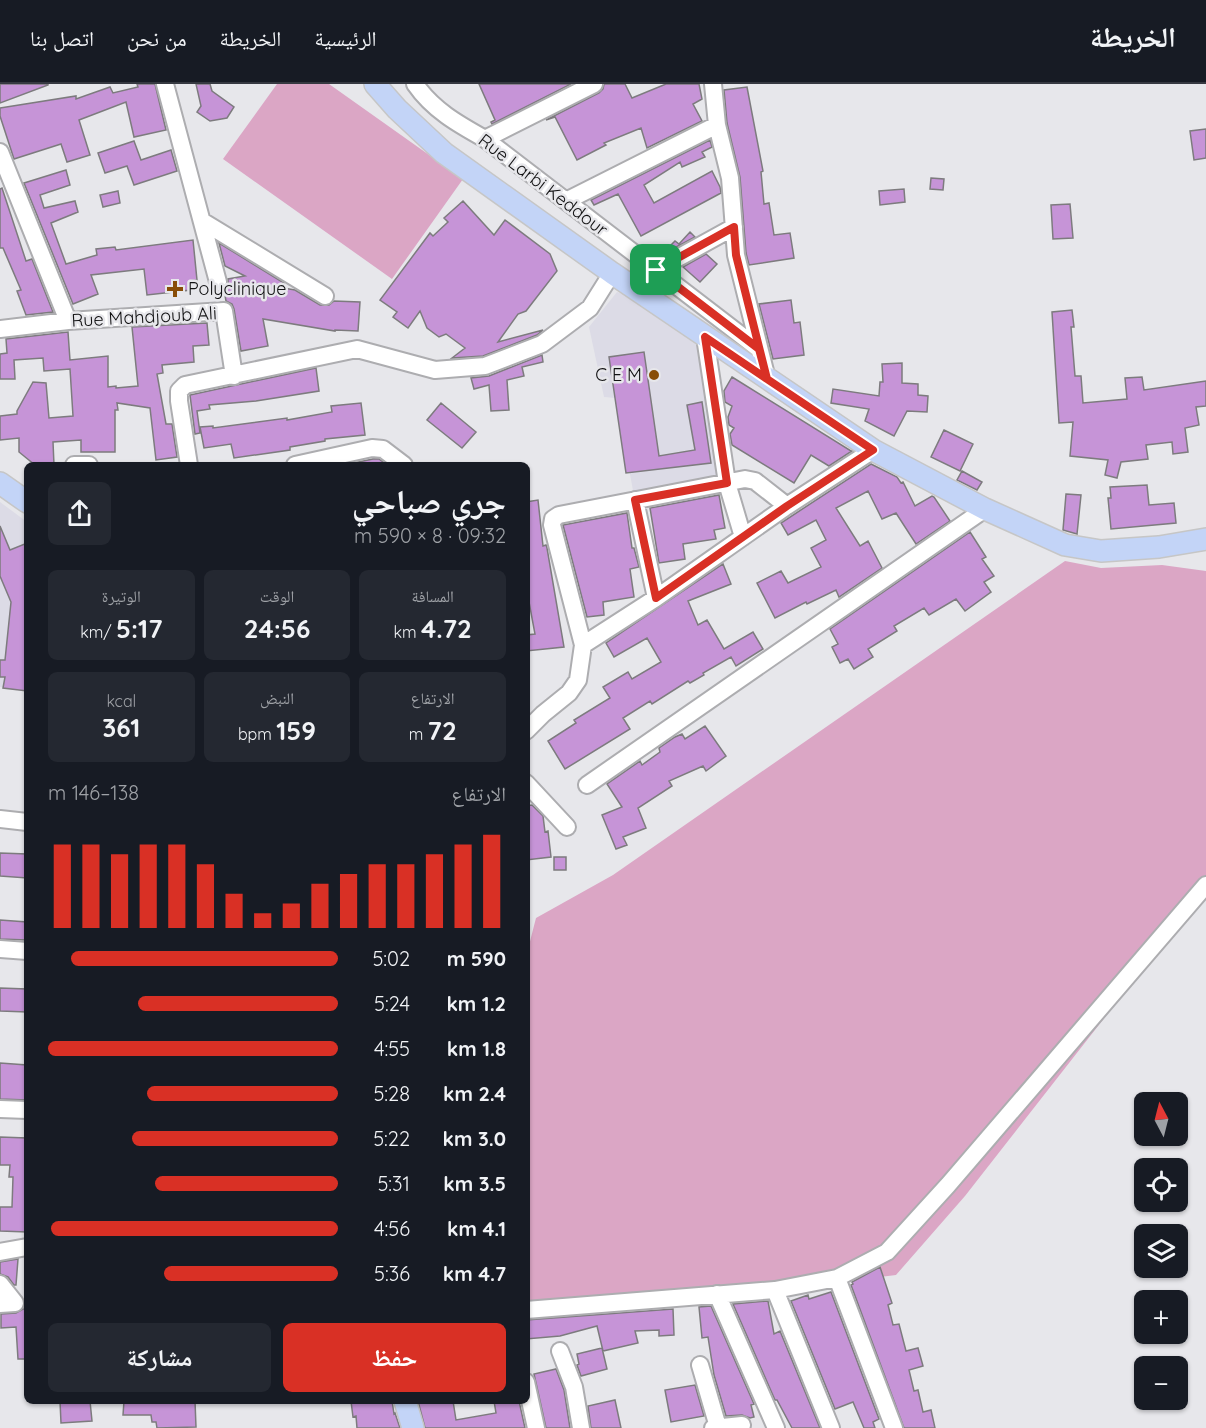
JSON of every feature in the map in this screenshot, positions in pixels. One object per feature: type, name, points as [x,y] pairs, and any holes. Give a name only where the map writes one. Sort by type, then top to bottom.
[{"type":"main road","points":[[375,84],[397,109],[444,153],[612,273],[873,450],[985,509],[1065,544],[1101,551],[1159,547],[1206,538]]},
{"type":"main road","points":[[0,483],[24,500]]},
{"type":"main road","points":[[406,1404],[413,1428]]},
{"type":"street","points":[[165,84],[218,282]]},
{"type":"street","name":"Rue Larbi Keddour","points":[[415,84],[425,99],[448,118],[485,139],[759,349]]},
{"type":"street","points":[[485,139],[594,84]]},
{"type":"street","points":[[713,84],[717,125],[730,178],[736,255],[767,379]]},
{"type":"street","points":[[566,201],[717,125]]},
{"type":"street","points":[[0,152],[68,321]]},
{"type":"street","points":[[202,221],[325,296]]},
{"type":"street","points":[[656,270],[734,227]]},
{"type":"street","points":[[188,462],[178,401],[179,391],[185,385],[357,349],[435,370],[485,366],[542,344],[590,308],[612,273]]},
{"type":"street","name":"Rue Mahdjoub Ali","points":[[0,328],[68,321],[224,311],[234,376]]},
{"type":"street","points":[[705,337],[727,483],[743,537]]},
{"type":"street","points":[[332,462],[372,448],[383,449],[400,462]]},
{"type":"street","points":[[583,645],[873,450]]},
{"type":"street","points":[[530,727],[570,693],[578,680],[583,645],[552,525],[553,519],[559,515],[745,479],[755,481],[787,506]]},
{"type":"street","points":[[635,500],[656,598]]},
{"type":"street","points":[[586,785],[985,509]]},
{"type":"street","points":[[530,787],[567,827]]},
{"type":"street","points":[[0,819],[24,822]]},
{"type":"street","points":[[530,1310],[775,1290],[837,1278],[887,1252],[948,1185],[1206,885]]},
{"type":"street","points":[[0,949],[24,951]]},
{"type":"street","points":[[0,1109],[24,1110]]},
{"type":"street","points":[[0,1257],[24,1248]]},
{"type":"street","points":[[837,1278],[894,1428]]},
{"type":"street","points":[[0,1284],[17,1303]]},
{"type":"street","points":[[775,1290],[831,1428]]},
{"type":"street","points":[[717,1294],[776,1428]]},
{"type":"street","points":[[560,1351],[574,1387],[581,1428]]},
{"type":"street","points":[[700,1365],[716,1428],[742,1425]]},
{"type":"street","points":[[530,1400],[536,1428]]},
{"type":"shaded area","points":[[277,84],[329,84],[463,179],[392,279],[223,159]]},
{"type":"shaded area","name":"C E M","points":[[617,292],[629,296],[689,337],[704,353],[730,472],[634,496],[616,398],[604,397],[589,327]]},
{"type":"shaded area","points":[[0,502],[24,520],[24,690],[0,687]]},
{"type":"shaded area","points":[[1065,561],[1101,568],[1162,565],[1206,571],[1206,888],[965,1196],[896,1275],[775,1290],[530,1309],[530,941],[536,918],[613,875]]},
{"type":"building","points":[[0,84],[48,84],[48,85],[0,103]]},
{"type":"building","points":[[137,84],[155,84],[166,130],[134,137],[126,102],[79,120],[90,155],[67,162],[61,144],[14,159],[0,116],[0,108],[76,96],[76,99],[110,87],[113,93],[138,87]]},
{"type":"building","points":[[196,84],[210,84],[212,91],[234,107],[227,118],[210,121],[197,112],[201,106]]},
{"type":"building","points":[[479,84],[571,84],[492,124],[491,122],[495,120]]},
{"type":"building","points":[[604,84],[625,84],[632,98],[666,84],[699,84],[702,99],[693,104],[702,121],[647,148],[641,128],[604,143],[606,145],[577,160],[555,117],[546,120],[599,93]]},
{"type":"building","points":[[747,87],[763,171],[761,172],[764,204],[769,203],[774,235],[790,233],[794,258],[749,265],[740,177],[727,123],[724,90]]},
{"type":"building","points":[[1206,129],[1206,158],[1194,160],[1190,131]]},
{"type":"building","points":[[710,140],[712,147],[702,152],[705,157],[682,167],[680,162],[644,185],[654,203],[712,171],[721,193],[641,236],[618,194],[594,205],[591,200]]},
{"type":"building","points":[[134,141],[141,160],[171,150],[177,171],[134,185],[127,166],[105,173],[98,153]]},
{"type":"building","points":[[66,170],[70,185],[40,195],[44,208],[75,201],[78,212],[51,223],[66,264],[97,255],[96,249],[115,247],[116,250],[193,240],[197,280],[190,281],[191,290],[147,295],[144,269],[91,275],[98,294],[73,304],[24,183]]},
{"type":"building","points":[[931,178],[944,179],[943,190],[930,189]]},
{"type":"building","points":[[2,188],[26,261],[32,259],[53,312],[26,315],[17,291],[21,290],[3,248],[0,248],[0,189]]},
{"type":"building","points":[[904,189],[905,202],[880,205],[879,191]]},
{"type":"building","points":[[118,191],[120,203],[103,207],[100,195]]},
{"type":"building","points":[[463,201],[494,235],[505,220],[550,254],[557,271],[526,311],[518,314],[498,342],[543,330],[537,335],[483,356],[452,358],[465,348],[446,334],[439,337],[427,328],[420,311],[408,328],[393,317],[397,312],[380,300],[430,233],[433,236],[448,222],[444,218]]},
{"type":"building","points":[[1070,204],[1073,238],[1053,239],[1051,205]]},
{"type":"building","points":[[690,232],[695,237],[665,251],[675,241],[679,244]]},
{"type":"building","points":[[219,243],[284,283],[283,288],[295,290],[320,305],[329,305],[334,301],[360,302],[358,331],[335,331],[263,319],[268,346],[241,351],[234,309],[232,304],[226,301],[224,290],[228,285],[228,279],[245,276],[225,266]]},
{"type":"building","points":[[706,254],[717,264],[700,282],[683,267]]},
{"type":"building","points":[[791,300],[794,323],[800,322],[804,355],[773,359],[759,304]]},
{"type":"building","points":[[1072,310],[1075,376],[1081,376],[1083,403],[1127,399],[1125,378],[1142,377],[1144,390],[1206,381],[1206,406],[1196,407],[1199,425],[1185,428],[1188,452],[1173,454],[1172,442],[1146,445],[1148,459],[1121,462],[1117,478],[1105,475],[1108,460],[1070,456],[1073,422],[1059,423],[1052,312]]},
{"type":"building","points":[[207,323],[209,345],[193,346],[194,362],[162,365],[163,373],[157,374],[166,424],[172,424],[177,457],[156,460],[150,408],[117,403],[115,452],[81,452],[81,440],[53,442],[54,462],[31,462],[19,452],[19,438],[0,440],[0,416],[17,414],[33,382],[46,383],[49,418],[73,416],[70,369],[44,371],[43,358],[14,360],[15,379],[0,379],[0,354],[7,353],[6,339],[68,332],[70,360],[108,356],[108,387],[138,386],[132,327]]},
{"type":"building","points":[[644,352],[659,456],[695,450],[687,405],[702,402],[711,463],[626,473],[609,357]]},
{"type":"building","points":[[542,355],[543,362],[522,367],[524,376],[507,380],[509,410],[491,411],[489,385],[474,389],[471,378],[489,376]]},
{"type":"building","points":[[902,363],[902,383],[918,384],[918,395],[928,396],[927,412],[907,411],[894,436],[865,421],[869,409],[831,403],[833,389],[879,396],[880,382],[883,382],[882,364]]},
{"type":"building","points":[[316,368],[319,391],[256,401],[209,405],[210,409],[197,411],[200,433],[195,434],[190,395]]},
{"type":"building","points":[[732,377],[852,451],[829,466],[811,455],[794,483],[732,445],[730,434],[734,428],[729,425],[728,417],[732,406],[725,402],[724,391]]},
{"type":"building","points":[[361,403],[365,435],[325,439],[325,441],[290,447],[290,450],[234,458],[231,444],[204,448],[200,427],[213,426],[213,428],[287,418],[287,420],[332,412],[331,406]]},
{"type":"building","points":[[441,403],[476,432],[462,448],[427,420]]},
{"type":"building","points":[[944,430],[973,444],[960,471],[931,457]]},
{"type":"building","points":[[379,459],[383,462],[358,462]]},
{"type":"building","points":[[871,464],[897,477],[901,483],[903,482],[915,506],[934,497],[950,521],[916,544],[896,513],[882,519],[868,491],[836,508],[860,546],[868,541],[882,568],[839,597],[836,590],[775,618],[757,583],[781,571],[788,583],[821,567],[811,548],[826,540],[816,520],[788,535],[781,523]]},
{"type":"building","points":[[962,471],[982,482],[977,490],[957,480]]},
{"type":"building","points":[[1147,485],[1149,505],[1174,503],[1176,523],[1111,529],[1108,498],[1111,498],[1110,487]]},
{"type":"building","points":[[1066,494],[1081,495],[1077,534],[1063,530]]},
{"type":"building","points":[[719,495],[725,528],[714,530],[716,539],[683,544],[685,559],[659,563],[650,508]]},
{"type":"building","points":[[538,500],[543,546],[546,545],[547,548],[564,647],[530,651],[530,635],[535,634],[530,607],[530,501]]},
{"type":"building","points":[[627,513],[632,548],[634,548],[639,567],[630,569],[634,597],[603,602],[604,615],[587,617],[563,525]]},
{"type":"building","points":[[0,526],[10,550],[24,544],[24,691],[3,688],[5,677],[0,677],[0,660],[5,660],[11,602],[0,576]]},
{"type":"building","points":[[970,532],[986,557],[982,559],[994,576],[984,582],[991,592],[965,611],[956,599],[929,615],[924,608],[894,626],[897,631],[868,649],[873,657],[854,669],[848,659],[840,663],[832,647],[838,644],[830,629]]},
{"type":"building","points":[[723,564],[731,584],[688,601],[698,625],[707,620],[724,649],[753,632],[763,649],[736,666],[731,657],[652,704],[650,701],[623,718],[630,729],[565,769],[548,741],[576,723],[574,720],[610,698],[603,687],[628,672],[632,679],[661,662],[647,638],[614,657],[606,643]]},
{"type":"building","points":[[705,726],[726,756],[706,771],[703,766],[669,781],[672,786],[638,808],[646,828],[623,837],[627,845],[616,849],[602,815],[622,807],[607,784],[640,761],[642,765],[660,752],[659,748],[675,737],[682,734],[685,739]]},
{"type":"building","points":[[530,805],[543,816],[545,832],[548,831],[551,857],[530,860]]},
{"type":"building","points":[[0,853],[24,854],[24,878],[0,876]]},
{"type":"building","points":[[554,857],[566,857],[566,870],[554,870]]},
{"type":"building","points":[[0,920],[24,922],[24,940],[0,939]]},
{"type":"building","points":[[0,988],[24,989],[24,1012],[0,1011]]},
{"type":"building","points":[[0,1063],[24,1065],[24,1100],[0,1099]]},
{"type":"building","points":[[0,1137],[24,1138],[24,1232],[0,1231],[0,1207],[12,1207],[13,1177],[9,1177],[10,1165],[0,1165]]},
{"type":"building","points":[[18,1259],[16,1285],[14,1285],[8,1277],[0,1274],[0,1262]]},
{"type":"building","points":[[880,1267],[892,1303],[888,1305],[893,1325],[899,1324],[906,1351],[918,1348],[923,1366],[909,1370],[914,1391],[918,1390],[923,1412],[931,1410],[935,1428],[904,1428],[851,1285],[852,1282]]},
{"type":"building","points":[[831,1292],[879,1419],[873,1422],[875,1428],[864,1428],[853,1402],[835,1409],[791,1301],[808,1295],[809,1299]]},
{"type":"building","points":[[768,1301],[774,1334],[780,1331],[820,1428],[792,1428],[775,1400],[733,1304]]},
{"type":"building","points":[[711,1306],[754,1404],[751,1405],[754,1417],[726,1416],[714,1375],[708,1337],[702,1338],[699,1307]]},
{"type":"building","points":[[24,1309],[24,1359],[18,1359],[16,1327],[1,1328],[1,1314],[16,1313]]},
{"type":"building","points":[[673,1309],[674,1335],[659,1336],[659,1330],[635,1331],[638,1343],[603,1351],[597,1326],[560,1336],[530,1339],[530,1320]]},
{"type":"building","points":[[602,1348],[607,1369],[581,1376],[577,1365],[579,1364],[577,1354]]},
{"type":"building","points":[[556,1369],[564,1390],[570,1428],[546,1428],[534,1374]]},
{"type":"building","points":[[695,1385],[704,1416],[671,1422],[665,1390]]},
{"type":"building","points":[[615,1400],[621,1428],[591,1428],[588,1406]]},
{"type":"building","points":[[60,1404],[90,1404],[92,1421],[61,1423]]},
{"type":"building","points":[[124,1404],[195,1404],[196,1427],[157,1428],[156,1422],[152,1422],[151,1415],[123,1415]]},
{"type":"building","points":[[351,1404],[392,1404],[400,1428],[357,1428],[356,1416],[353,1417]]},
{"type":"building","points":[[419,1404],[453,1404],[456,1420],[496,1413],[494,1404],[520,1404],[525,1428],[425,1428]]},
{"type":"place","name":"Polyclinique","points":[[175,289]]},
{"type":"place","name":"C E M","points":[[654,375]]},
{"type":"route","points":[[656,270],[734,227],[736,255],[767,379],[873,450],[787,506],[656,598],[635,500],[727,483],[705,337],[767,379],[759,349],[656,270]]}]
